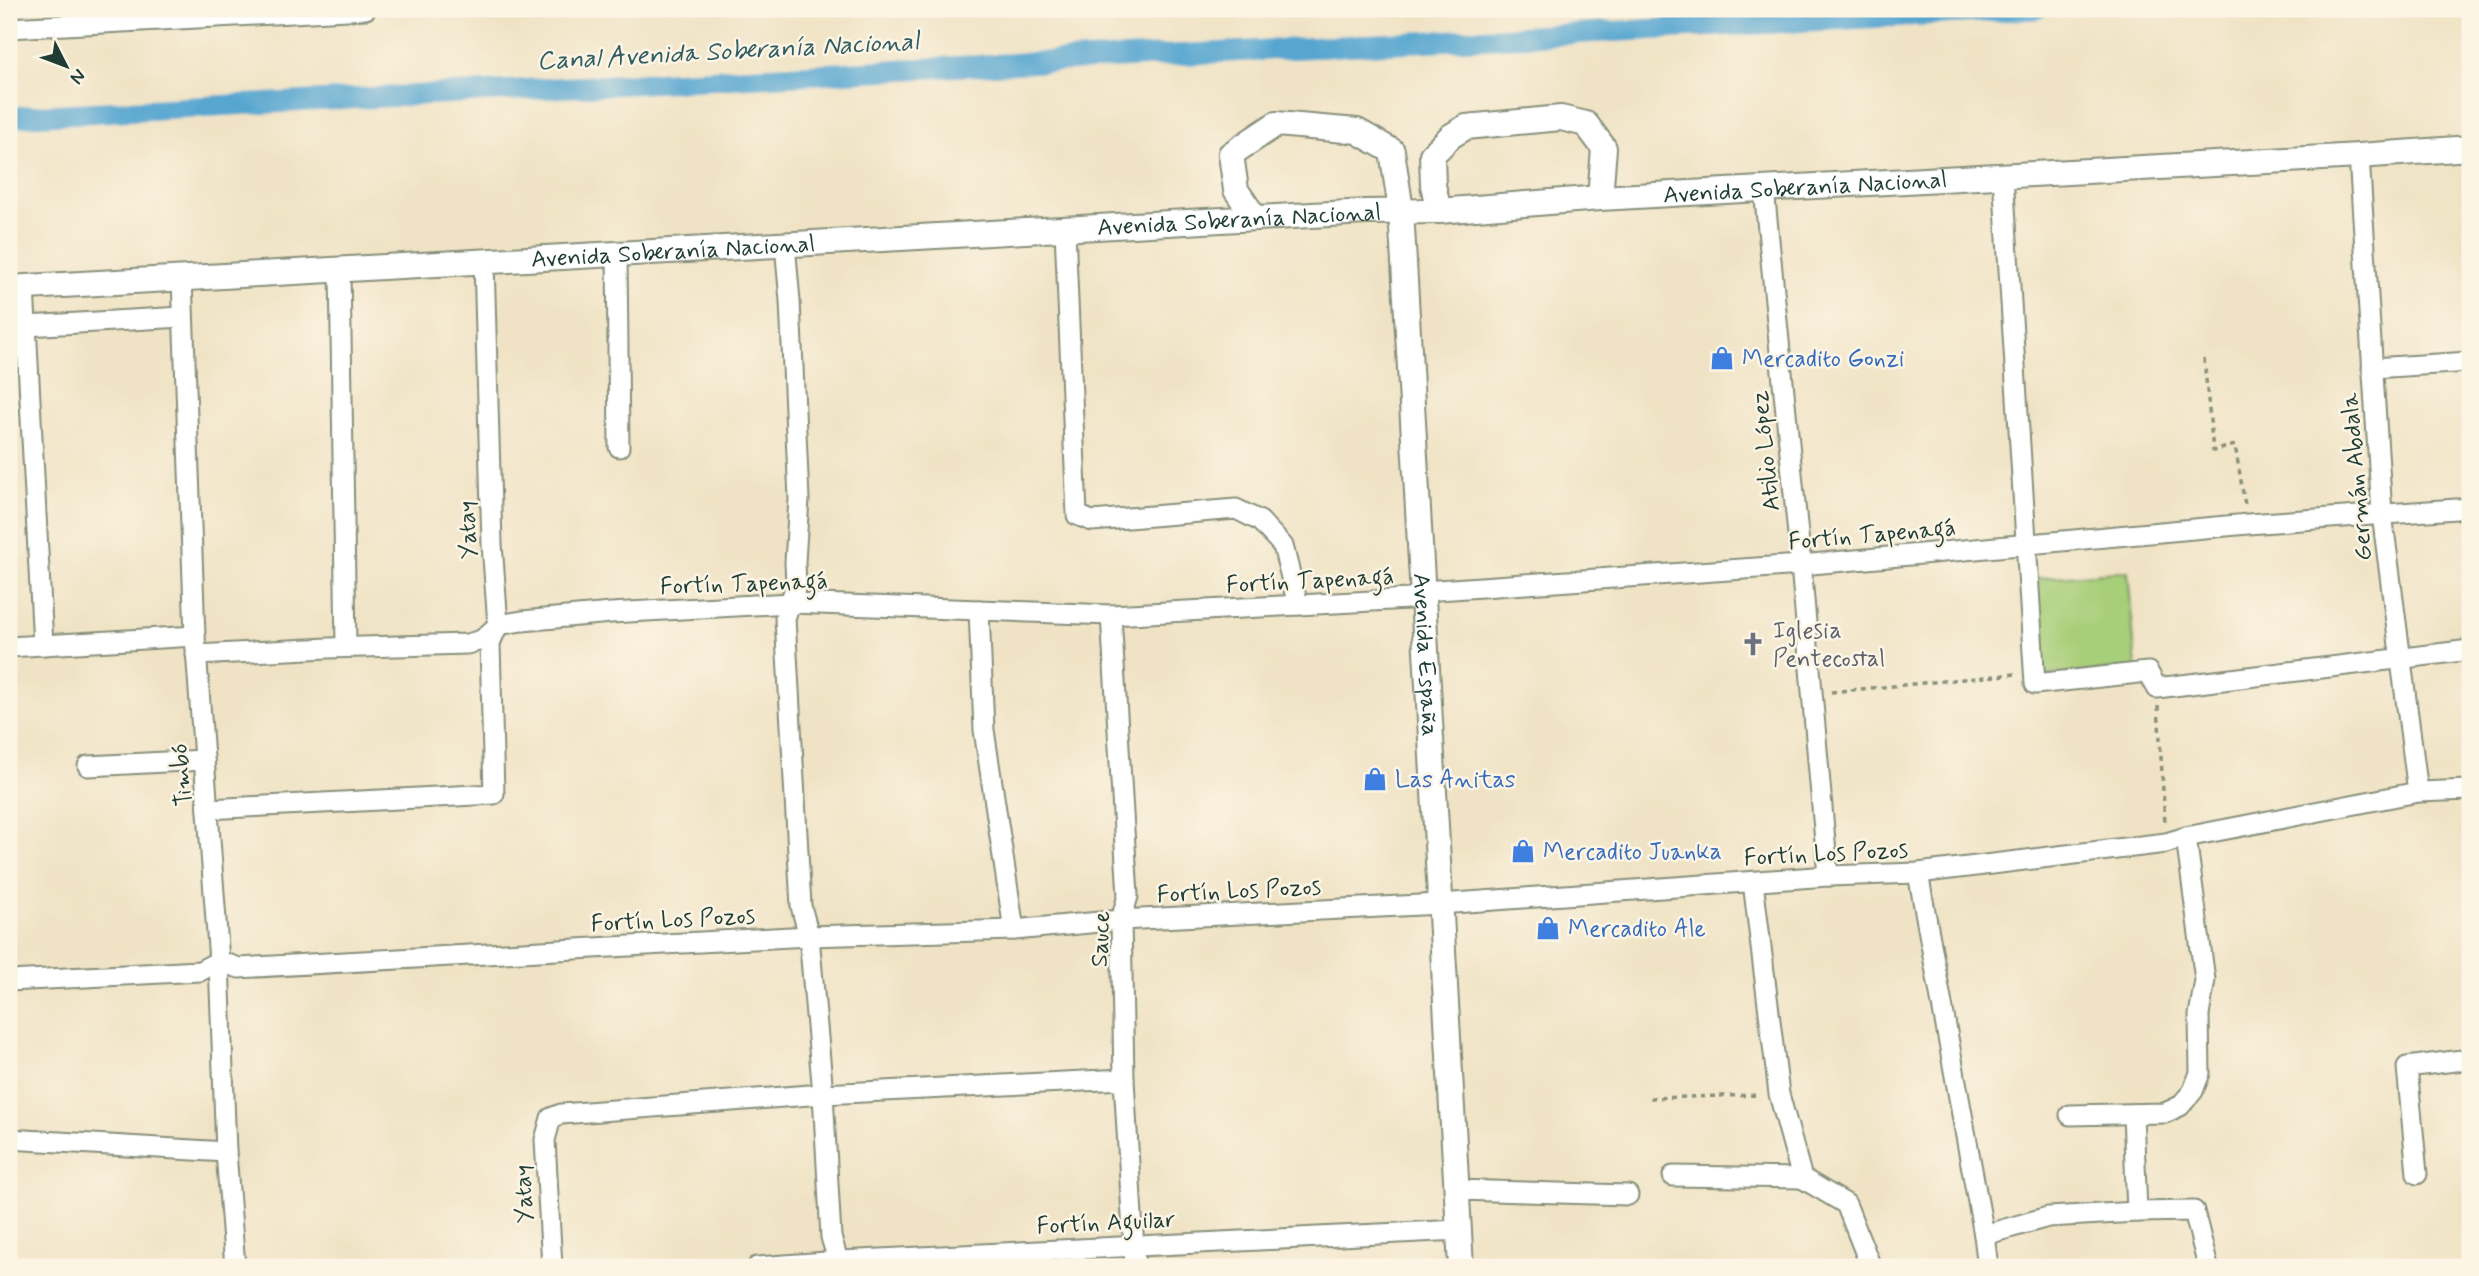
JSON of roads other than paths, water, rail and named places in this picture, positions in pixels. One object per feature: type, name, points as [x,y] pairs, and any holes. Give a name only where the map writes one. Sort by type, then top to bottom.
[{"type":"main road","points":[[1440,211],[1433,184],[1432,155],[1451,136],[1466,127],[1560,118],[1586,124],[1604,148],[1600,198]]},
{"type":"main road","name":"Avenida España","points":[[1255,218],[1236,190],[1231,154],[1276,124],[1357,131],[1392,151],[1401,210],[1461,1267]]},
{"type":"main road","name":"Avenida Soberanía Nacional","points":[[16,287],[1401,210],[1440,211],[1600,198],[2470,148]]},
{"type":"street","points":[[9,28],[366,9]]},
{"type":"street","name":"Germán Abdala","points":[[2359,156],[2382,514],[2418,792]]},
{"type":"street","points":[[2003,175],[2035,684],[2148,672],[2157,688],[2470,650]]},
{"type":"street","name":"Atilio López","points":[[1764,189],[1828,876]]},
{"type":"street","points":[[1065,229],[1077,515],[1092,521],[1236,509],[1261,521],[1283,546],[1298,605]]},
{"type":"street","points":[[785,244],[799,499],[796,585],[785,618],[802,906],[809,936],[823,1094],[831,1237],[840,1264]]},
{"type":"street","points":[[617,254],[619,447]]},
{"type":"street","name":"Yatay","points":[[208,809],[494,794],[490,643],[498,625],[492,544],[484,261]]},
{"type":"street","points":[[340,270],[346,647]]},
{"type":"street","name":"Timbó","points":[[182,278],[196,646],[219,961],[226,1152],[235,1267]]},
{"type":"street","points":[[16,287],[43,645]]},
{"type":"street","points":[[17,327],[183,317]]},
{"type":"street","points":[[2372,368],[2470,362]]},
{"type":"street","name":"Fortín Tapenagá","points":[[9,647],[346,647],[467,644],[482,640],[498,625],[611,613],[792,603],[1111,615],[1409,599],[1423,591],[1801,565],[2248,524],[2470,508]]},
{"type":"street","points":[[979,610],[984,730],[1014,930]]},
{"type":"street","name":"Sauce","points":[[1111,615],[1128,896],[1121,920],[1124,1079],[1135,1267]]},
{"type":"street","points":[[88,766],[204,761]]},
{"type":"street","name":"Fortín Los Pozos","points":[[9,981],[200,971],[219,961],[239,968],[809,936],[1014,930],[1121,920],[1440,904],[1828,876],[1918,873],[2166,843],[2418,792],[2470,790]]},
{"type":"street","points":[[2070,1115],[2165,1113],[2180,1106],[2193,1091],[2200,1073],[2199,1015],[2206,980],[2186,837]]},
{"type":"street","points":[[1918,873],[1984,1235],[1987,1267]]},
{"type":"street","points":[[1753,882],[1779,1094],[1802,1178]]},
{"type":"street","points":[[2417,1174],[2407,1067],[2470,1059]]},
{"type":"street","points":[[823,1094],[1124,1079]]},
{"type":"street","name":"Yatay","points":[[552,1267],[545,1140],[551,1118],[561,1114],[823,1094]]},
{"type":"street","points":[[2133,1114],[2137,1212]]},
{"type":"street","points":[[9,1139],[226,1152]]},
{"type":"street","points":[[1673,1176],[1802,1178],[1846,1204],[1871,1267]]},
{"type":"street","points":[[1457,1190],[1628,1195]]},
{"type":"street","points":[[1984,1235],[2048,1217],[2194,1212],[2208,1267]]},
{"type":"street","name":"Fortín Aguilar","points":[[757,1267],[1459,1230]]},
{"type":"waterway","name":"Canal Avenida Soberanía Nacional","points":[[9,117],[2037,9]]},
{"type":"place","name":"Mercadito Gonzi","points":[[1722,358]]},
{"type":"place","name":"Iglesia Pentecostal","points":[[1753,644]]},
{"type":"place","name":"Las Anitas","points":[[1375,779]]},
{"type":"place","name":"Mercadito Juanka","points":[[1523,851]]},
{"type":"place","name":"Mercadito Ale","points":[[1548,928]]}]
